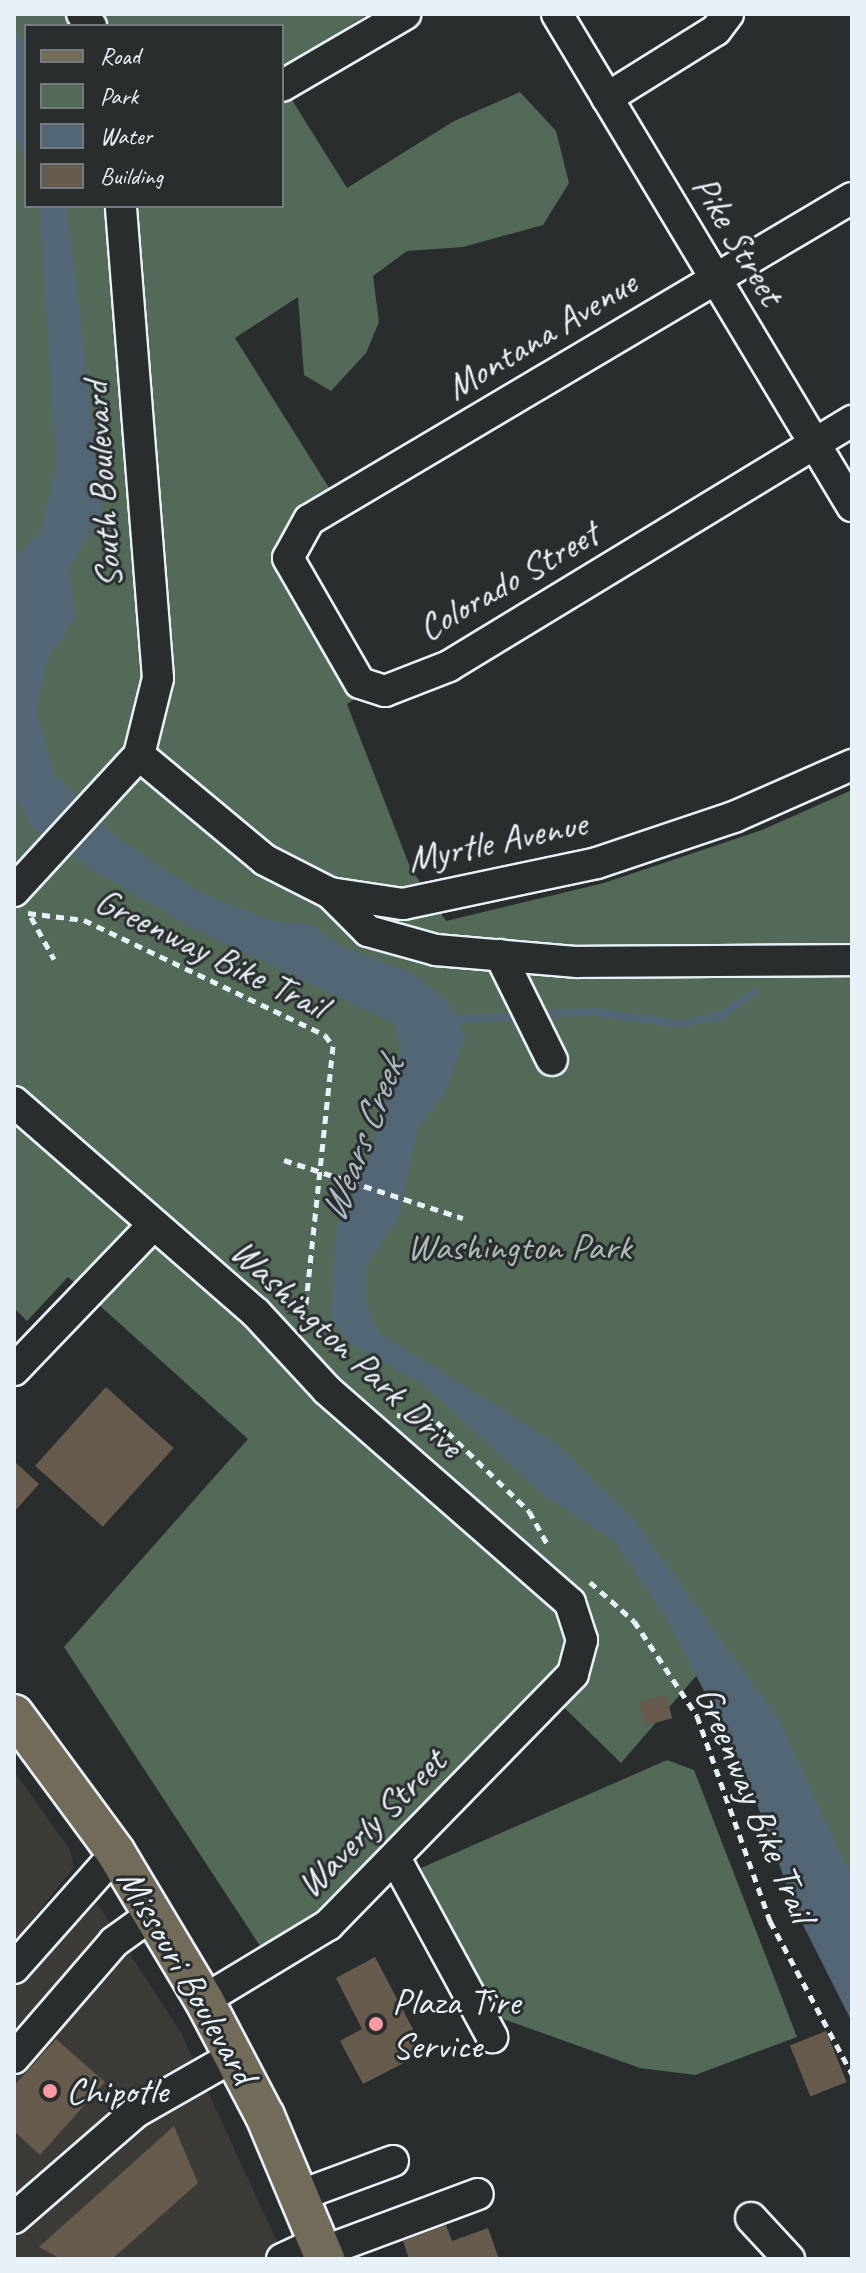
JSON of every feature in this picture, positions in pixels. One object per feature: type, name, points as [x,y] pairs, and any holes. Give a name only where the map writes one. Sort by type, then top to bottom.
[{"type":"main road","name":"Missouri Boulevard","points":[[14,1714],[116,1853],[204,2000],[301,2195],[322,2251]]},
{"type":"street","points":[[284,85],[405,14]]},
{"type":"street","name":"Pike Street","points":[[557,14],[852,506]]},
{"type":"street","points":[[607,98],[716,30],[728,14]]},
{"type":"street","name":"Montana Avenue","points":[[288,558],[309,520],[852,198]]},
{"type":"street","name":"South Boulevard","points":[[121,208],[158,678],[139,755]]},
{"type":"street","name":"Colorado Street","points":[[288,558],[360,683],[385,691],[449,666],[852,421]]},
{"type":"street","points":[[24,891],[139,755]]},
{"type":"street","name":"Myrtle Avenue","points":[[139,755],[231,837],[330,893],[403,904],[511,884],[734,817],[852,765]]},
{"type":"street","points":[[330,893],[368,931],[436,950],[577,962],[852,960]]},
{"type":"street","points":[[500,955],[552,1060]]},
{"type":"street","name":"Washington Park Drive","points":[[14,1102],[570,1603],[582,1640],[573,1674]]},
{"type":"street","points":[[14,1370],[152,1226]]},
{"type":"street","name":"Waverly Street","points":[[204,2000],[306,1944],[395,1858],[573,1674]]},
{"type":"street","points":[[14,1968],[116,1853]]},
{"type":"street","points":[[395,1858],[492,2037]]},
{"type":"street","points":[[14,2058],[114,1942],[153,1914]]},
{"type":"street","points":[[16,2212],[136,2112],[234,2056]]},
{"type":"street","points":[[301,2195],[393,2161]]},
{"type":"street","points":[[282,2259],[322,2251],[478,2194]]},
{"type":"street","points":[[751,2218],[789,2259]]},
{"type":"path","points":[[24,891],[31,917],[54,959]]},
{"type":"path","name":"Greenway Bike Trail","points":[[31,917],[84,920],[325,1035],[333,1046],[301,1318],[309,1332]]},
{"type":"path","points":[[284,1160],[319,1175],[463,1218]]},
{"type":"path","points":[[388,1411],[437,1422],[529,1511],[557,1553]]},
{"type":"path","name":"Greenway Bike Trail","points":[[579,1572],[634,1621],[697,1716],[770,1921],[852,2074]]},
{"type":"shaded area","points":[[14,1771],[70,1850],[74,1867],[14,1942]]},
{"type":"shaded area","points":[[97,1903],[181,2033],[285,2259],[14,2259],[14,1986]]},
{"type":"green space","name":"Washington Park","points":[[14,14],[368,14],[284,67],[284,24],[24,24],[24,208],[284,208],[284,87],[347,188],[454,121],[520,92],[556,131],[569,183],[543,225],[463,247],[407,251],[373,276],[379,322],[366,353],[331,391],[304,375],[298,297],[235,338],[331,491],[288,538],[358,697],[347,704],[410,867],[446,921],[604,883],[762,830],[852,790],[852,1878],[722,1646],[621,1763],[542,1686],[321,1912],[262,1949],[64,1647],[248,1439],[68,1277],[27,1321],[14,1308]]},
{"type":"green space","points":[[667,1760],[694,1770],[797,2037],[695,2075],[640,2068],[495,2016],[421,1868]]},
{"type":"water","points":[[14,27],[24,43],[24,155],[14,134]]},
{"type":"water","points":[[39,208],[67,208],[103,511],[70,567],[75,618],[46,661],[37,713],[53,772],[112,834],[195,890],[271,921],[312,925],[342,947],[412,973],[450,1003],[465,1037],[447,1089],[417,1131],[400,1215],[366,1266],[366,1306],[381,1334],[556,1443],[635,1521],[780,1721],[852,1878],[852,2022],[797,1913],[746,1774],[670,1624],[615,1542],[544,1495],[423,1384],[349,1343],[331,1318],[336,1230],[366,1167],[401,1050],[395,1024],[188,926],[90,868],[32,828],[14,793],[14,557],[40,532],[57,467]]},
{"type":"building","points":[[106,1387],[174,1448],[103,1527],[35,1466]]},
{"type":"building","points":[[14,1461],[39,1484],[14,1512]]},
{"type":"building","points":[[666,1695],[672,1718],[645,1725],[639,1702]]},
{"type":"building","points":[[375,1957],[425,2052],[363,2084],[340,2041],[362,2029],[336,1978]]},
{"type":"building","points":[[826,2031],[847,2082],[810,2097],[790,2046]]},
{"type":"building","points":[[56,2039],[105,2082],[40,2155],[14,2131],[14,2086]]},
{"type":"building","points":[[174,2126],[198,2183],[112,2259],[61,2259],[39,2247]]},
{"type":"building","points":[[446,2225],[452,2241],[488,2228],[499,2259],[409,2259],[403,2241]]},
{"type":"waterway","points":[[544,1014],[594,1012],[679,1024],[720,1016],[755,992]]},
{"type":"waterway","points":[[448,1019],[518,1017]]},
{"type":"place","name":"Plaza Tire Service","points":[[376,2024]]},
{"type":"place","name":"Chipotle","points":[[50,2091]]},
{"type":"water label","name":"Wears Creek","points":[[361,1140]]}]
